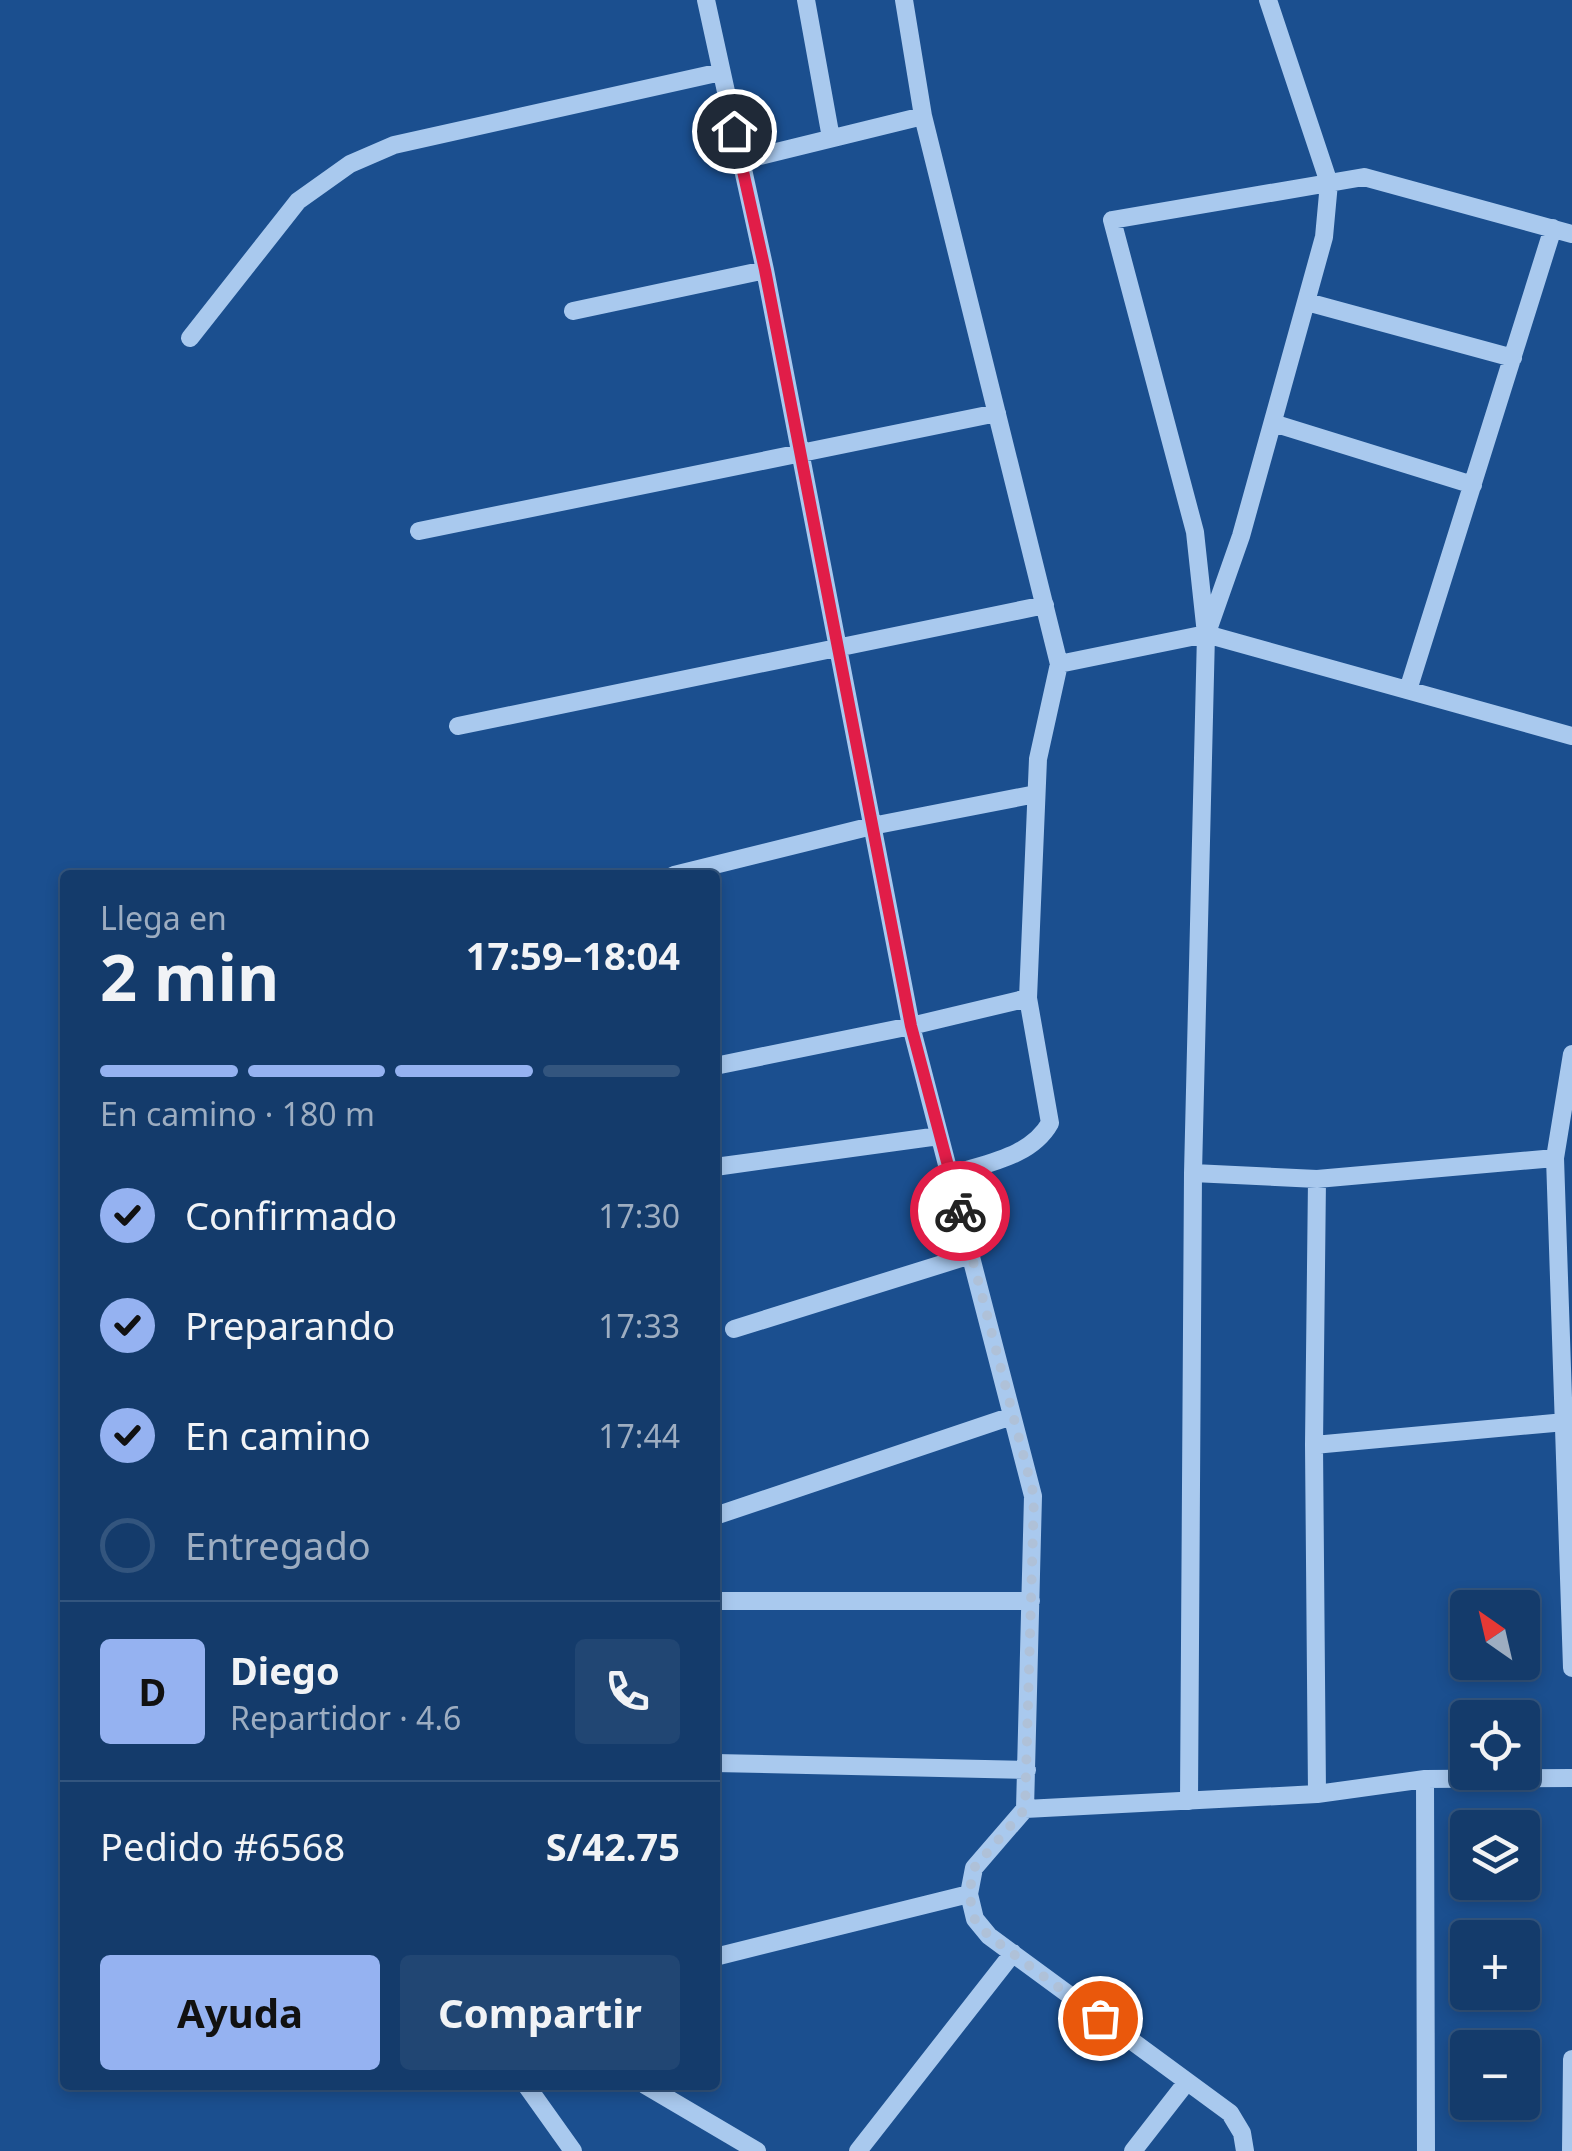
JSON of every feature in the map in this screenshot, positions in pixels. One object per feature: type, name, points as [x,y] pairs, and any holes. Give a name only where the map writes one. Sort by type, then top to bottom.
[{"type":"street","points":[[706,0],[765,270],[911,1026],[1034,1496],[1025,1809],[974,1868],[969,1894],[975,1920],[989,1936],[1230,2113],[1242,2132],[1246,2151]]},
{"type":"street","points":[[806,0],[831,138]]},
{"type":"street","points":[[904,0],[923,116],[1060,664],[1038,760],[1028,998],[1050,1123],[1042,1139],[1021,1152],[951,1175]]},
{"type":"street","points":[[1206,634],[1241,536],[1307,302],[1324,237],[1330,183],[1268,0]]},
{"type":"street","points":[[190,338],[298,201],[350,164],[394,146],[721,72]]},
{"type":"street","points":[[740,161],[923,116]]},
{"type":"street","points":[[1189,1801],[1193,1173],[1206,634],[1195,532],[1112,220],[1364,177],[1572,234]]},
{"type":"street","points":[[1408,690],[1553,228]]},
{"type":"street","points":[[573,311],[765,270]]},
{"type":"street","points":[[1307,302],[1514,358]]},
{"type":"street","points":[[419,531],[997,413]]},
{"type":"street","points":[[1273,423],[1473,485]]},
{"type":"street","points":[[458,726],[1045,605]]},
{"type":"street","points":[[1060,664],[1206,634],[1572,736]]},
{"type":"street","points":[[694,870],[872,826],[1036,794]]},
{"type":"street","points":[[720,1065],[1028,998]]},
{"type":"street","points":[[1572,1054],[1556,1158],[1572,1668]]},
{"type":"street","points":[[720,1166],[940,1136]]},
{"type":"street","points":[[1193,1173],[1316,1179],[1556,1158]]},
{"type":"street","points":[[1316,1179],[1318,1794]]},
{"type":"street","points":[[734,1330],[971,1256]]},
{"type":"street","points":[[720,1514],[1012,1416]]},
{"type":"street","points":[[1314,1445],[1565,1422]]},
{"type":"street","points":[[720,1601],[1031,1601]]},
{"type":"street","points":[[720,1762],[1026,1770]]},
{"type":"street","points":[[1025,1809],[1318,1794],[1425,1779],[1572,1778]]},
{"type":"street","points":[[1425,1779],[1426,2151]]},
{"type":"street","points":[[720,1956],[969,1894]]},
{"type":"street","points":[[858,2151],[1013,1953]]},
{"type":"street","points":[[1571,2151],[1572,2059]]},
{"type":"street","points":[[1134,2151],[1186,2083]]},
{"type":"street","points":[[530,2090],[573,2151]]},
{"type":"street","points":[[653,2090],[757,2151]]},
{"type":"way so far","points":[[960,1211],[1034,1496],[1025,1809],[974,1868],[969,1894],[975,1920],[989,1936],[1100,2018]]},
{"type":"route","points":[[734,131],[765,270],[911,1026],[960,1211]]}]
